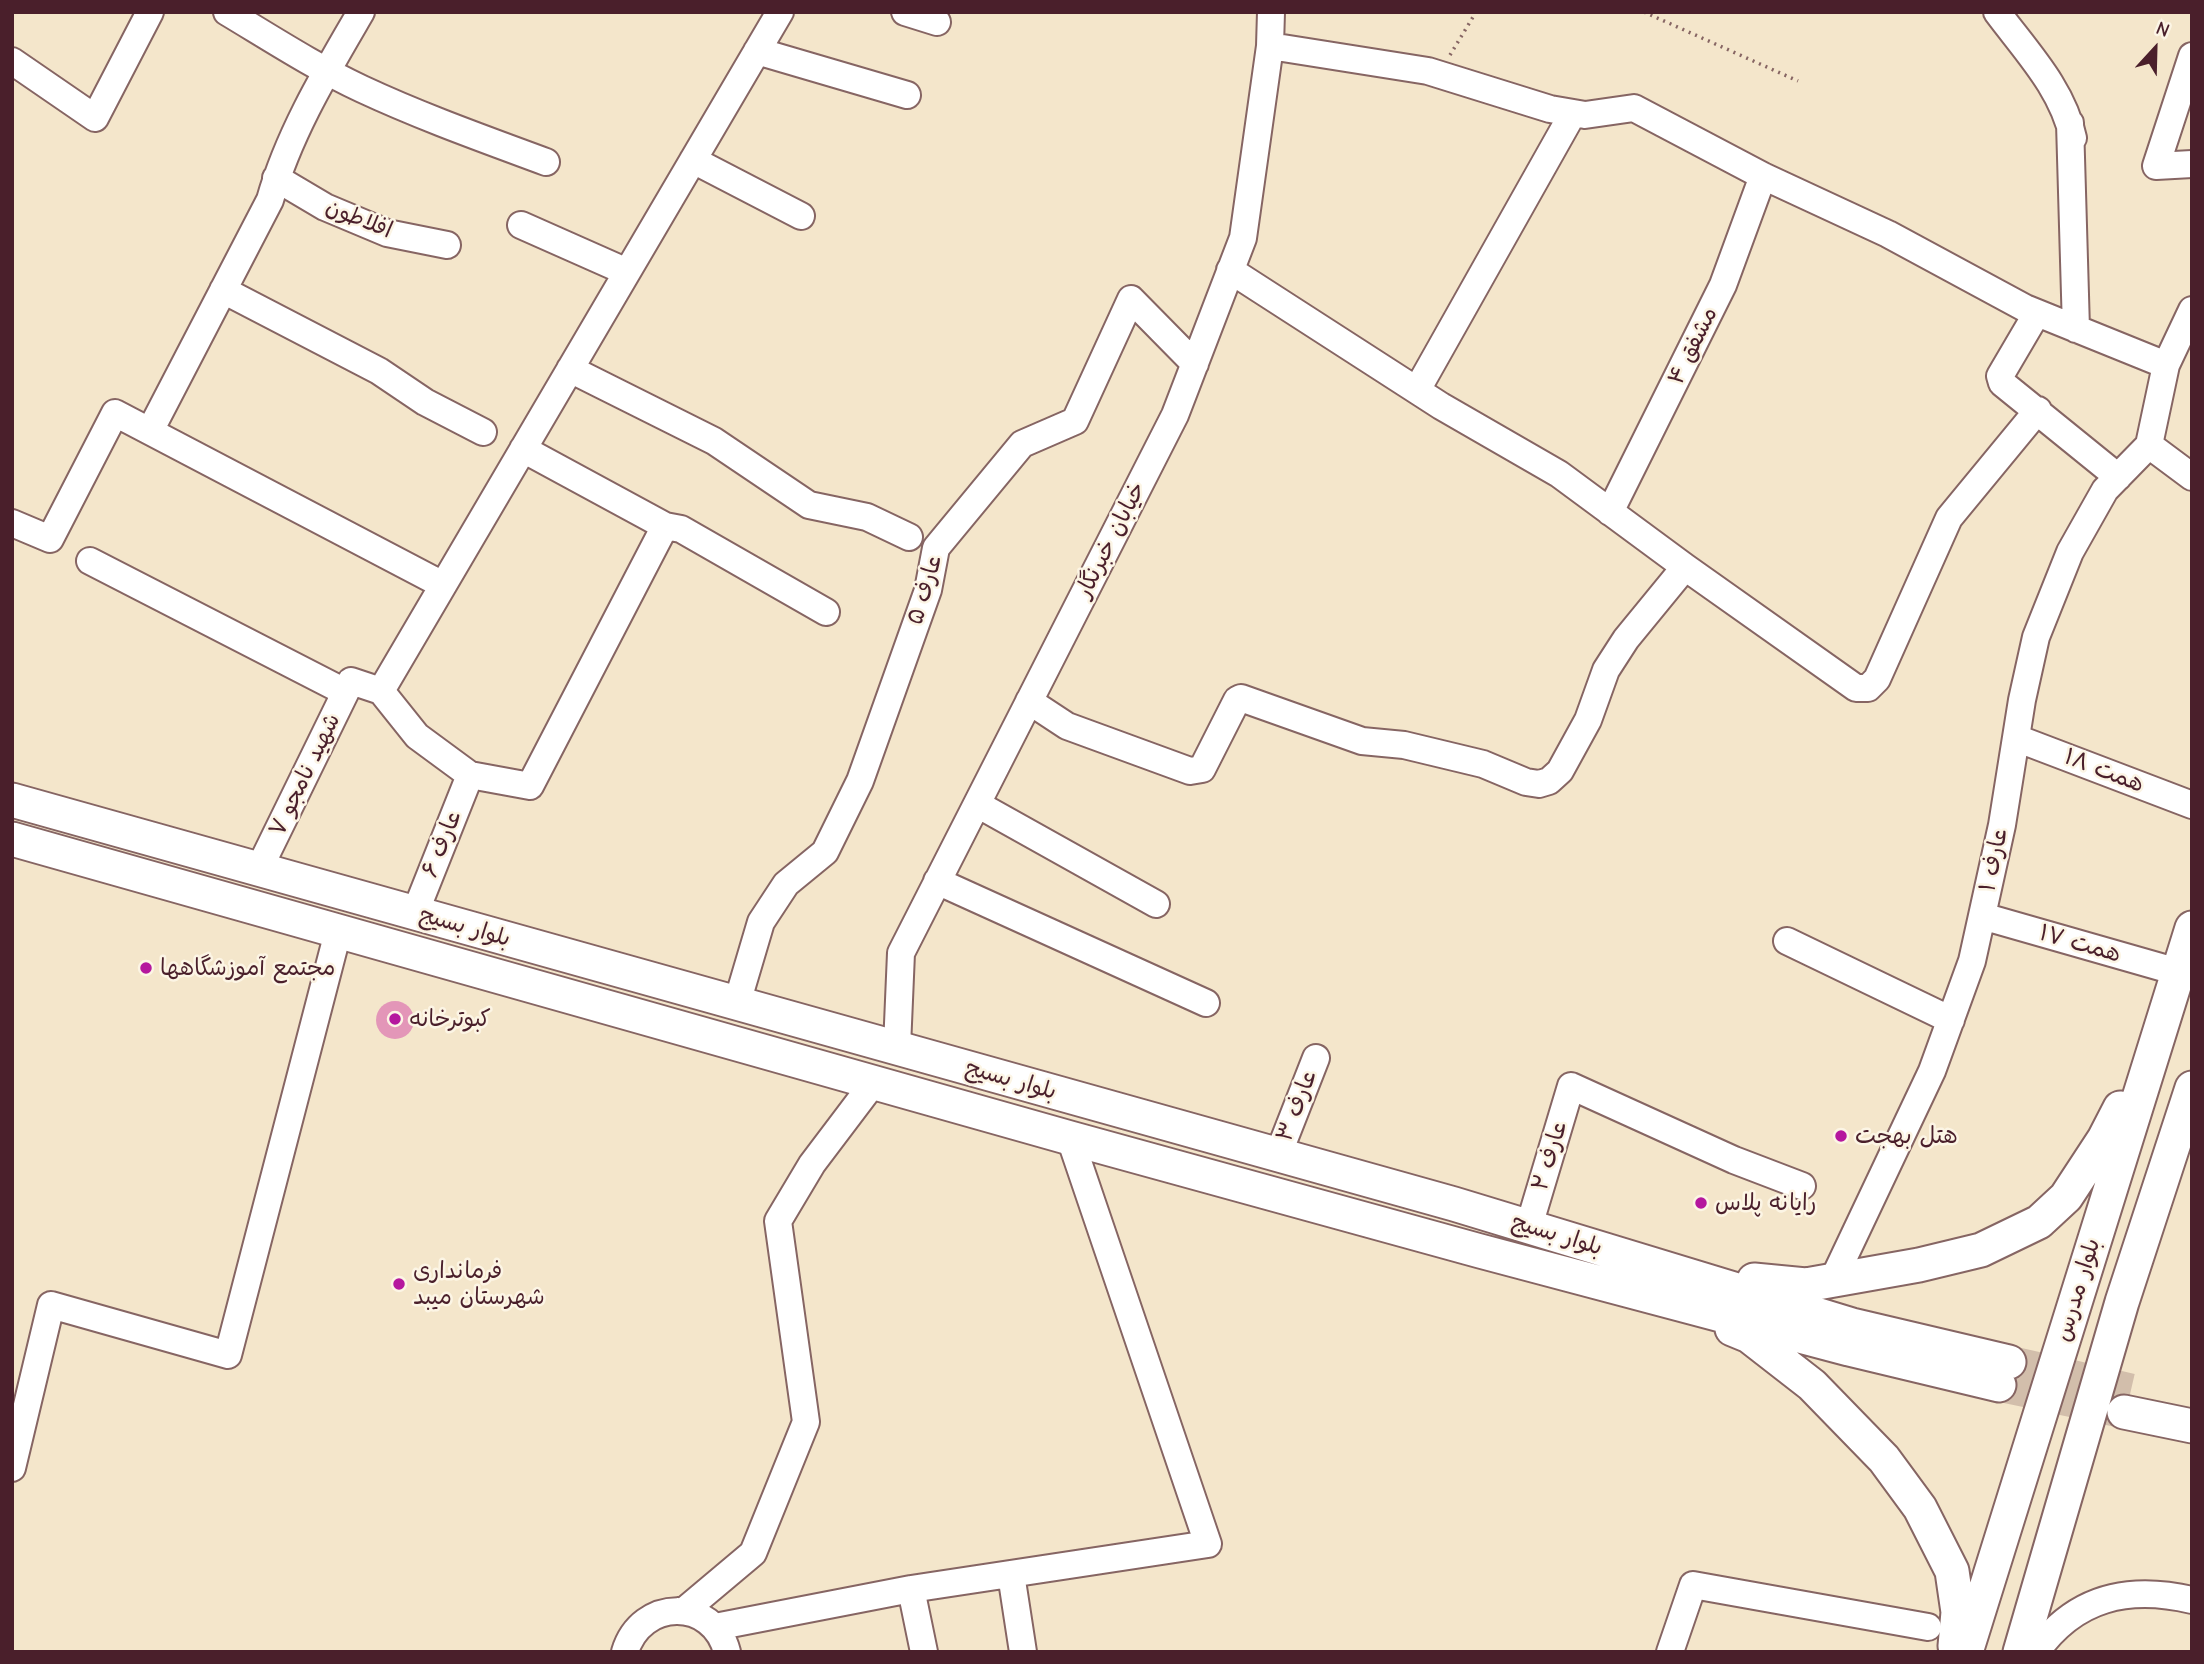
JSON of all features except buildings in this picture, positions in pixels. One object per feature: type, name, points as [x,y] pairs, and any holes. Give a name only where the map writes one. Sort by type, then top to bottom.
[{"type":"main road","name":"بلوار بسیج","points":[[12,800],[1529,1226],[1666,1284],[1849,1349],[2004,1374]]},
{"type":"main road","name":"بلوار بسیج","points":[[22,846],[1361,1219],[1666,1284]]},
{"type":"main road","name":"بلوار مدرس","points":[[1966,1652],[2192,928]]},
{"type":"main road","points":[[1666,1284],[1806,1285],[1981,1251],[2039,1222],[2066,1197],[2104,1139],[2164,1018]]},
{"type":"main road","name":"بلوار مدرس","points":[[2020,1652],[2122,1302],[2191,1092]]},
{"type":"main road","points":[[2191,1092],[2192,1163]]},
{"type":"main road","points":[[1361,1219],[1371,1181]]},
{"type":"main road","points":[[1666,1284],[1749,1336],[1812,1385],[1884,1459],[1920,1508],[1952,1571],[1958,1612],[1955,1652]]},
{"type":"main road","points":[[2192,1403],[2128,1401],[2192,1426]]},
{"type":"street","points":[[12,61],[95,118],[150,12]]},
{"type":"street","points":[[227,12],[327,71],[441,122],[546,162]]},
{"type":"street","points":[[150,431],[270,200],[281,160],[361,12]]},
{"type":"street","points":[[381,691],[780,12]]},
{"type":"street","points":[[905,12],[937,22]]},
{"type":"street","name":"خیابان خبرنگار","points":[[897,1047],[901,953],[1175,415],[1243,238],[1269,46],[1271,12]]},
{"type":"street","points":[[1997,12],[2057,92],[2070,123],[2080,167]]},
{"type":"street","points":[[1269,46],[1439,74],[1550,109],[1585,116],[1634,108],[1763,176],[1888,234],[2037,313],[2166,365]]},
{"type":"street","points":[[757,51],[907,96]]},
{"type":"street","points":[[2192,56],[2156,166],[2192,164]]},
{"type":"street","points":[[1417,390],[1573,113]]},
{"type":"street","points":[[2070,123],[2077,329]]},
{"type":"street","points":[[693,160],[801,216]]},
{"type":"street","name":"مشفق ۴","points":[[1611,512],[1723,285],[1763,176]]},
{"type":"street","name":"افلاطون","points":[[276,178],[325,207],[387,233],[447,245]]},
{"type":"street","points":[[521,225],[627,272]]},
{"type":"street","points":[[1230,270],[1417,390],[1559,474],[1856,688],[1868,688],[1877,679],[1949,518],[2038,410]]},
{"type":"street","points":[[223,290],[379,371],[425,402],[483,432]]},
{"type":"street","name":"عارف ۵","points":[[737,1003],[761,922],[786,884],[825,852],[860,781],[928,590],[936,548],[1022,444],[1075,421],[1131,299],[1195,364]]},
{"type":"street","points":[[2192,310],[2166,365],[2149,445],[2192,477]]},
{"type":"street","points":[[2037,313],[2000,376],[2002,383],[2118,477]]},
{"type":"street","points":[[570,369],[714,440],[809,505],[867,517],[909,537]]},
{"type":"street","points":[[12,523],[50,538],[114,413],[443,585]]},
{"type":"street","name":"عارف ۱","points":[[1833,1280],[1932,1071],[1972,961],[2002,825],[2036,637],[2070,552],[2105,490],[2149,445]]},
{"type":"street","points":[[523,449],[665,526],[681,529],[826,612]]},
{"type":"street","points":[[90,561],[348,686],[381,691],[416,736],[470,775],[530,786],[665,526]]},
{"type":"street","points":[[1029,701],[1067,726],[1190,771],[1202,769],[1241,698],[1362,741],[1404,745],[1483,764],[1526,782],[1539,784],[1560,771],[1588,720],[1606,670],[1626,639],[1685,567]]},
{"type":"street","name":"شهید نامجو ۷","points":[[259,869],[348,686]]},
{"type":"street","name":"همت ۱۸","points":[[2016,738],[2192,805]]},
{"type":"street","name":"عارف ۶","points":[[415,913],[470,775]]},
{"type":"street","points":[[977,804],[1156,904]]},
{"type":"street","points":[[937,881],[1206,1003]]},
{"type":"street","name":"همت ۱۷","points":[[1982,916],[2178,972]]},
{"type":"street","points":[[12,1468],[51,1305],[228,1355],[338,932]]},
{"type":"street","points":[[1787,941],[1951,1020]]},
{"type":"street","name":"عارف ۳","points":[[1278,1155],[1316,1058]]},
{"type":"street","points":[[684,1611],[753,1553],[806,1422],[778,1221],[812,1164],[874,1082]]},
{"type":"street","name":"عارف ۲","points":[[1529,1226],[1571,1086],[1734,1160],[1802,1186]]},
{"type":"street","points":[[715,1628],[911,1590],[1208,1544],[1070,1139]]},
{"type":"street","points":[[1011,1574],[1023,1652]]},
{"type":"street","points":[[1670,1652],[1693,1585],[1928,1627]]},
{"type":"street","points":[[911,1590],[924,1652]]},
{"type":"street","points":[[2036,1652],[2051,1630],[2094,1603],[2126,1594],[2167,1594],[2192,1600]]},
{"type":"street","points":[[625,1652],[628,1641],[650,1617],[666,1612],[684,1611],[701,1616],[715,1628],[725,1643],[727,1652]]},
{"type":"path","points":[[1439,74],[1476,12]]},
{"type":"path","points":[[1644,12],[1798,81]]},
{"type":"tunnel","points":[[2009,1362],[2131,1390]]},
{"type":"tunnel","points":[[1999,1385],[2120,1411]]},
{"type":"place","name":"مجتمع آموزشگاهها","points":[[146,968]]},
{"type":"place","name":"کبوترخانه","points":[[395,1019]]},
{"type":"place","name":"هتل بهجت","points":[[1841,1136]]},
{"type":"place","name":"رایانه پلاس","points":[[1701,1203]]},
{"type":"place","name":"فرمانداری شهرستان میبد","points":[[399,1284]]}]
